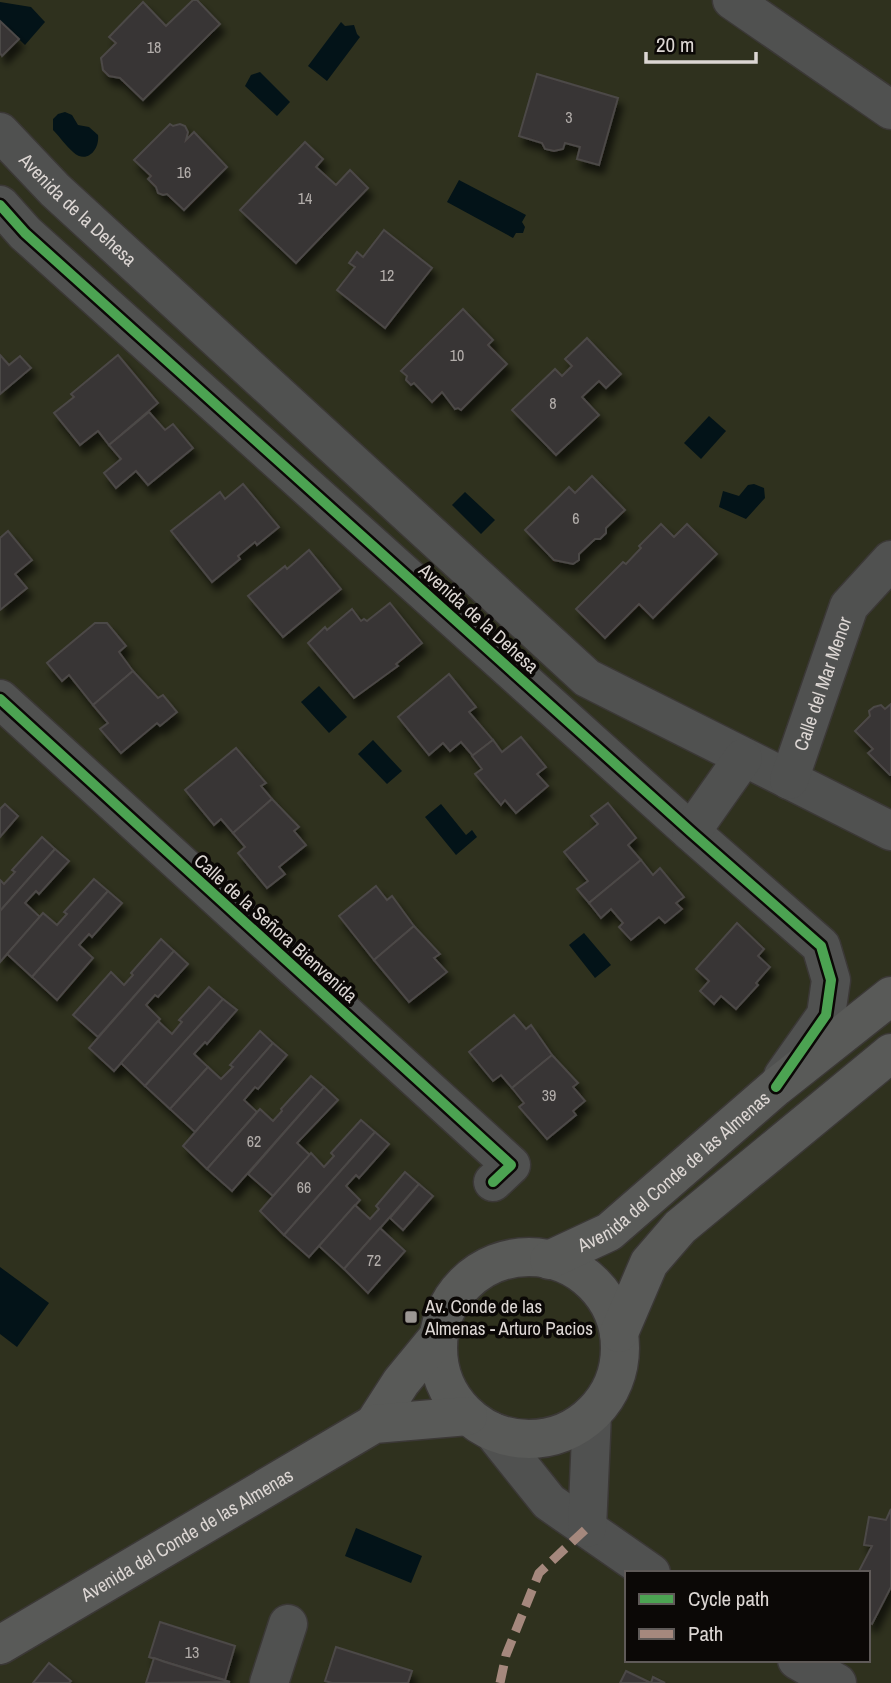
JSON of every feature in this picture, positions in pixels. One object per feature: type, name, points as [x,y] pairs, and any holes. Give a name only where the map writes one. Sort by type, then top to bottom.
[{"type":"main road","name":"Avenida del Conde de las Almenas","points":[[549,1260],[609,1232],[776,1087],[891,996]]},
{"type":"main road","points":[[619,1333],[649,1263],[680,1227],[891,1053]]},
{"type":"main road","points":[[374,1424],[480,1424],[519,1439],[545,1438],[571,1429],[592,1414],[606,1397],[616,1377],[621,1355],[619,1333],[611,1307],[595,1286],[574,1269],[549,1260],[518,1258],[489,1265],[464,1283],[446,1308],[438,1337],[439,1366],[449,1393],[480,1424]]},
{"type":"main road","points":[[374,1424],[401,1382],[438,1337]]},
{"type":"main road","name":"Avenida del Conde de las Almenas","points":[[0,1645],[374,1424]]},
{"type":"street","points":[[732,0],[891,110]]},
{"type":"street","name":"Avenida de la Dehesa","points":[[0,132],[55,190],[587,678],[891,831]]},
{"type":"street","name":"Avenida de la Dehesa","points":[[0,205],[13,243],[821,946],[831,980],[826,1015],[776,1087]]},
{"type":"street","name":"Calle del Mar Menor","points":[[789,780],[849,606],[891,560]]},
{"type":"street","name":"Calle de la Señora Bienvenida","points":[[0,699],[511,1165],[493,1182]]},
{"type":"street","points":[[691,832],[743,758]]},
{"type":"street","name":"Avenida del Conde de las Almenas","points":[[731,1183],[821,1092],[891,1033]]},
{"type":"street","points":[[587,1528],[592,1414]]},
{"type":"street","points":[[480,1424],[549,1502],[648,1571]]},
{"type":"street","points":[[270,1683],[288,1623]]},
{"type":"street","points":[[800,1662],[837,1683]]},
{"type":"green space","points":[[0,0],[891,0],[891,1683],[0,1683]]},
{"type":"shaded area","points":[[0,2],[31,7],[45,22],[25,45],[0,21]]},
{"type":"shaded area","points":[[341,22],[345,26],[354,25],[360,37],[327,81],[308,66]]},
{"type":"shaded area","points":[[260,72],[290,102],[277,116],[245,86],[251,75]]},
{"type":"shaded area","points":[[65,112],[72,115],[78,125],[89,127],[98,135],[92,154],[78,156],[53,130],[53,119]]},
{"type":"shaded area","points":[[459,180],[526,215],[522,222],[525,227],[523,233],[516,233],[513,238],[447,202]]},
{"type":"shaded area","points":[[709,416],[726,431],[701,459],[684,443]]},
{"type":"shaded area","points":[[748,485],[764,488],[765,498],[746,519],[719,507],[723,491],[739,496]]},
{"type":"shaded area","points":[[465,492],[495,520],[481,534],[452,505]]},
{"type":"shaded area","points":[[319,686],[347,717],[329,733],[301,702]]},
{"type":"shaded area","points":[[373,740],[402,771],[387,784],[358,754]]},
{"type":"shaded area","points":[[441,804],[466,835],[472,830],[477,837],[456,855],[425,817]]},
{"type":"shaded area","points":[[584,933],[611,965],[595,978],[569,945]]},
{"type":"shaded area","points":[[0,1267],[49,1303],[17,1347],[0,1334]]},
{"type":"shaded area","points":[[356,1528],[422,1556],[411,1583],[345,1556]]},
{"type":"building","points":[[193,0],[197,0],[220,24],[143,100],[120,78],[109,76],[103,70],[101,58],[116,43],[109,37],[143,2],[166,26]]},
{"type":"building","points":[[0,21],[19,39],[2,56],[0,53]]},
{"type":"building","points":[[537,74],[618,98],[599,165],[577,159],[580,147],[565,143],[563,149],[554,151],[545,149],[542,143],[519,136]]},
{"type":"building","points":[[170,124],[185,126],[188,132],[186,140],[194,132],[227,167],[184,210],[167,194],[158,193],[148,179],[151,176],[134,160]]},
{"type":"building","points":[[305,142],[323,159],[316,167],[336,185],[350,170],[368,188],[296,263],[240,210]]},
{"type":"building","points":[[384,230],[432,268],[385,328],[337,290],[355,267],[349,263],[357,252],[363,257]]},
{"type":"building","points":[[463,309],[493,340],[488,345],[507,364],[461,410],[455,409],[442,392],[432,402],[414,383],[411,385],[406,380],[407,376],[401,371]]},
{"type":"building","points":[[587,338],[621,374],[606,388],[599,381],[582,397],[599,415],[556,455],[512,410],[555,369],[562,376],[572,366],[565,359]]},
{"type":"building","points":[[0,355],[9,365],[20,356],[31,368],[0,394]]},
{"type":"building","points":[[118,355],[158,403],[109,445],[98,431],[80,445],[54,413],[74,397],[71,394]]},
{"type":"building","points":[[149,412],[165,430],[173,424],[193,448],[148,485],[136,471],[116,488],[104,473],[121,459],[109,445]]},
{"type":"building","points":[[592,476],[625,510],[606,528],[606,533],[600,539],[595,539],[579,554],[579,560],[573,564],[554,560],[525,530],[569,487],[575,493]]},
{"type":"building","points":[[243,484],[279,527],[257,545],[255,542],[238,556],[240,559],[212,582],[171,531],[220,492],[225,499]]},
{"type":"building","points":[[661,524],[674,537],[687,524],[717,554],[653,618],[639,604],[605,638],[576,609],[623,562],[626,564]]},
{"type":"building","points":[[8,531],[32,560],[15,574],[27,588],[0,610],[0,538]]},
{"type":"building","points":[[309,550],[341,589],[283,637],[248,596]]},
{"type":"building","points":[[390,603],[422,643],[396,664],[398,666],[354,698],[308,643],[325,627],[327,630],[352,609],[361,621],[367,621]]},
{"type":"building","points":[[95,623],[107,623],[126,646],[119,652],[133,671],[93,705],[69,675],[62,681],[47,663]]},
{"type":"building","points":[[133,671],[158,698],[163,695],[177,712],[160,726],[157,723],[121,753],[100,729],[108,723],[93,705]]},
{"type":"building","points":[[449,674],[476,707],[469,712],[493,740],[473,756],[461,742],[450,751],[443,743],[429,755],[398,717]]},
{"type":"building","points":[[891,704],[890,775],[868,753],[873,749],[855,731],[870,716],[869,711],[874,707],[881,705],[885,709]]},
{"type":"building","points":[[521,737],[546,767],[537,774],[548,786],[516,813],[505,800],[501,805],[475,774],[482,769],[472,756],[493,740],[502,752]]},
{"type":"building","points":[[236,748],[266,783],[261,786],[272,799],[233,833],[221,819],[214,825],[185,790]]},
{"type":"building","points":[[272,799],[299,827],[294,831],[306,845],[279,867],[285,874],[267,888],[238,853],[245,847],[233,833]]},
{"type":"building","points":[[608,803],[636,838],[628,845],[641,860],[589,903],[577,889],[588,881],[564,852],[598,824],[591,816]]},
{"type":"building","points":[[5,804],[18,816],[0,837],[0,809]]},
{"type":"building","points":[[42,837],[55,849],[0,911],[0,880],[4,884],[15,872],[12,870]]},
{"type":"building","points":[[55,849],[69,861],[39,894],[36,891],[25,903],[40,917],[0,962],[0,911]]},
{"type":"building","points":[[641,860],[653,875],[660,868],[684,897],[676,903],[682,909],[665,923],[659,917],[631,940],[619,927],[623,923],[611,909],[601,918],[589,903]]},
{"type":"building","points":[[94,879],[108,891],[32,977],[7,954],[43,913],[57,925],[67,914],[64,912]]},
{"type":"building","points":[[376,886],[387,900],[392,896],[414,926],[374,960],[339,916]]},
{"type":"building","points":[[108,891],[122,903],[92,937],[89,934],[79,945],[93,958],[57,1000],[32,977]]},
{"type":"building","points":[[737,923],[764,949],[758,956],[770,967],[736,1009],[721,996],[714,1004],[700,991],[709,981],[696,969]]},
{"type":"building","points":[[414,926],[440,954],[434,958],[447,972],[409,1002],[374,960]]},
{"type":"building","points":[[161,939],[174,951],[98,1037],[73,1015],[111,972],[124,985]]},
{"type":"building","points":[[174,951],[188,964],[158,997],[155,995],[146,1005],[160,1019],[114,1071],[89,1048]]},
{"type":"building","points":[[209,987],[223,999],[145,1086],[121,1063],[158,1021],[172,1034],[182,1022],[179,1020]]},
{"type":"building","points":[[223,999],[237,1010],[207,1044],[205,1042],[194,1054],[208,1067],[170,1109],[145,1086]]},
{"type":"building","points":[[514,1015],[526,1029],[531,1025],[552,1055],[512,1088],[501,1075],[493,1081],[469,1052]]},
{"type":"building","points":[[260,1031],[273,1043],[195,1132],[170,1109],[208,1067],[221,1079]]},
{"type":"building","points":[[273,1043],[287,1055],[258,1089],[255,1087],[244,1100],[257,1112],[207,1169],[183,1146]]},
{"type":"building","points":[[552,1055],[578,1083],[573,1087],[585,1101],[573,1111],[576,1115],[547,1139],[519,1107],[524,1103],[512,1088]]},
{"type":"building","points":[[311,1076],[324,1087],[232,1191],[207,1169],[260,1109],[273,1121]]},
{"type":"building","points":[[324,1087],[338,1100],[297,1143],[310,1155],[273,1196],[248,1174]]},
{"type":"building","points":[[361,1120],[375,1132],[284,1235],[260,1211],[311,1153],[324,1167],[334,1156],[331,1153]]},
{"type":"building","points":[[375,1132],[389,1144],[359,1178],[356,1175],[346,1186],[360,1200],[309,1257],[284,1235]]},
{"type":"building","points":[[405,1172],[419,1184],[344,1269],[319,1246],[355,1205],[370,1219],[379,1209],[376,1206]]},
{"type":"building","points":[[419,1184],[433,1196],[403,1230],[390,1218]]},
{"type":"building","points":[[380,1228],[405,1251],[368,1293],[344,1269]]},
{"type":"building","points":[[891,1509],[891,1587],[872,1624],[870,1571],[859,1571],[872,1546],[864,1545],[869,1517],[886,1520]]},
{"type":"building","points":[[160,1622],[235,1646],[225,1680],[149,1657]]},
{"type":"building","points":[[336,1647],[412,1671],[408,1683],[325,1681]]},
{"type":"building","points":[[154,1658],[165,1662],[230,1682],[146,1683]]},
{"type":"building","points":[[49,1663],[71,1681],[33,1683]]},
{"type":"building","points":[[626,1671],[651,1683],[620,1683]]},
{"type":"building","points":[[653,1677],[665,1683],[651,1683]]},
{"type":"marked path","points":[[500,1683],[506,1655],[539,1573],[587,1528]]},
{"type":"cycle path","points":[[0,205],[25,233],[821,946],[831,980],[826,1015],[776,1087]]},
{"type":"cycle path","points":[[0,699],[511,1165],[493,1182]]},
{"type":"place","name":"Av. Conde de las Almenas - Arturo Pacios","points":[[411,1317]]}]
